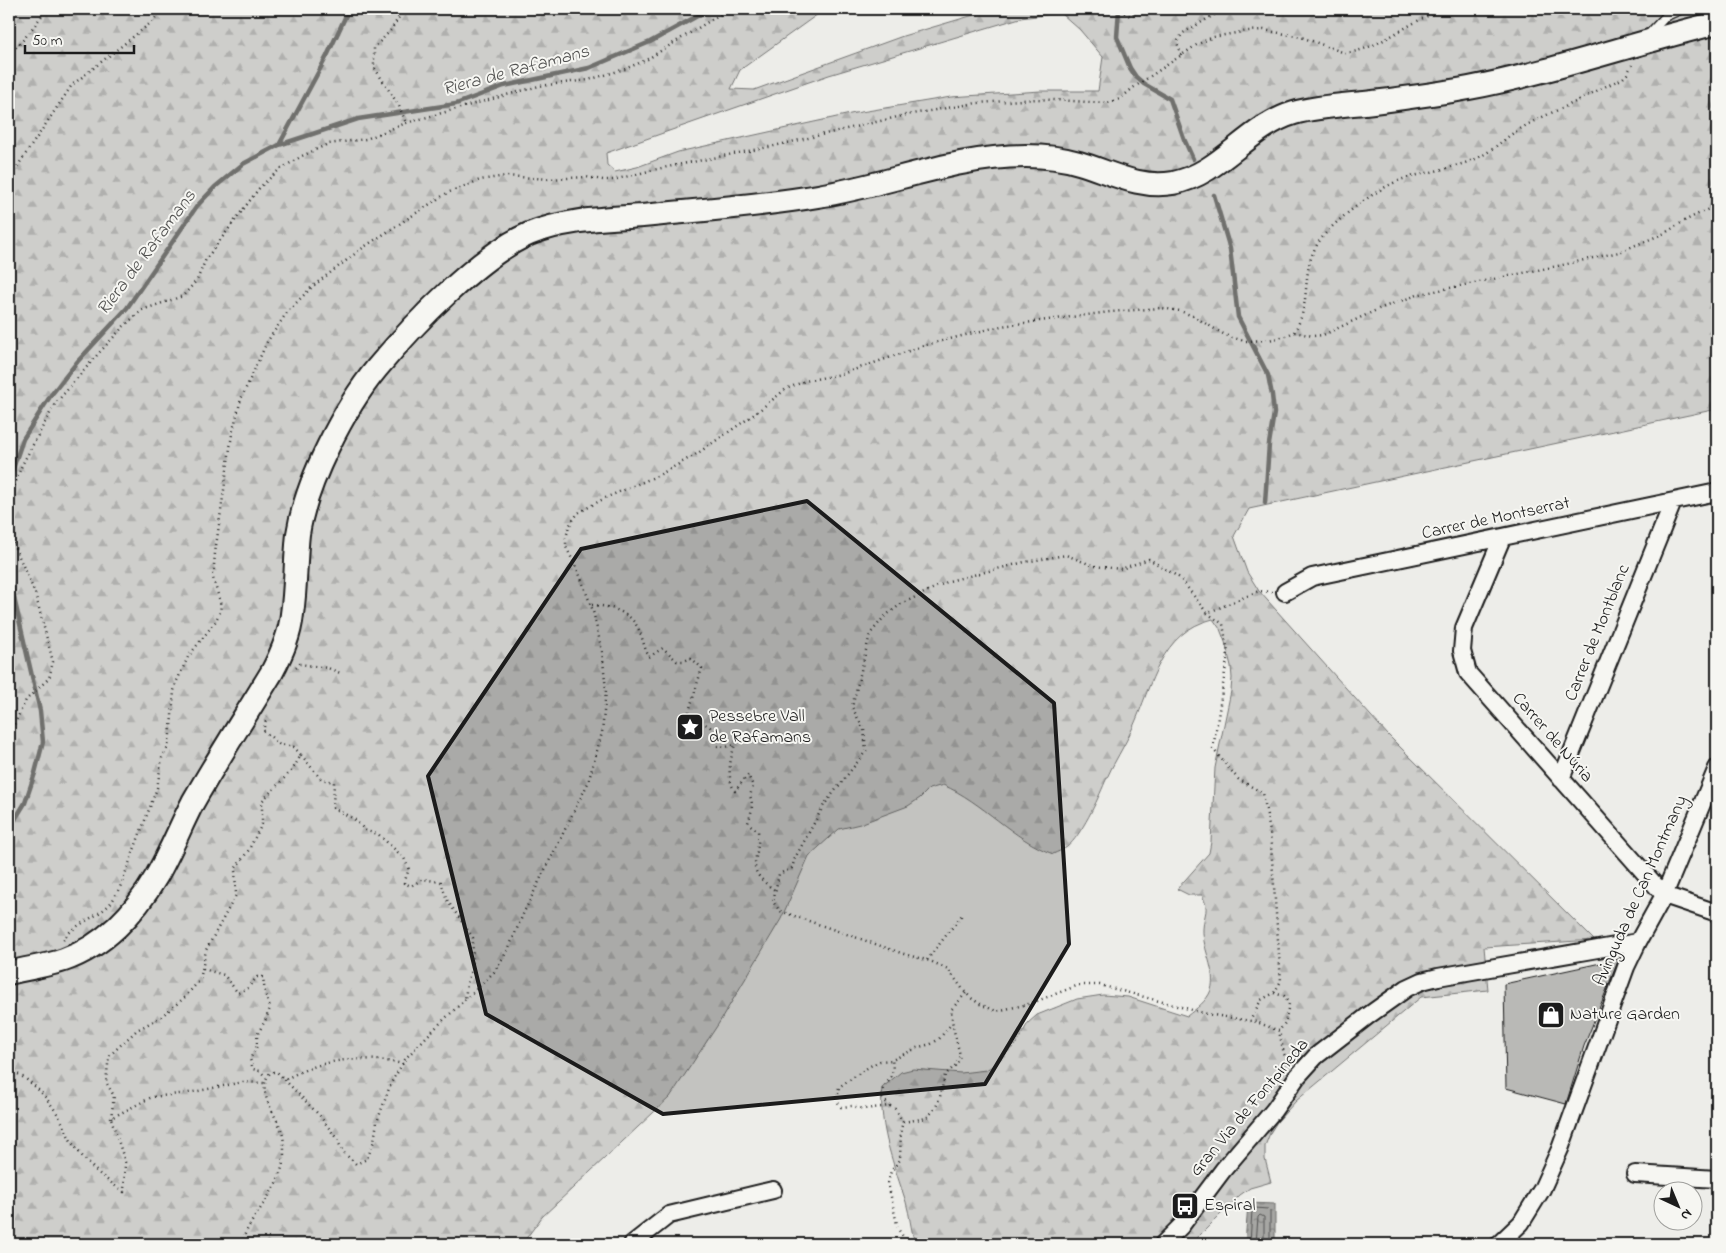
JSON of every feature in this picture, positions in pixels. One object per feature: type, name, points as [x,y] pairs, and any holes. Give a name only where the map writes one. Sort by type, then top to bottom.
[{"type":"main road","points":[[9,973],[64,960],[82,952],[124,921],[148,890],[157,876],[193,803],[283,652],[291,621],[299,531],[304,510],[327,449],[340,424],[354,400],[375,371],[431,310],[476,269],[514,241],[531,233],[565,223],[761,204],[818,196],[948,165],[1002,157],[1032,156],[1062,159],[1134,182],[1152,185],[1168,184],[1203,173],[1250,135],[1268,124],[1302,110],[1468,88],[1557,68],[1717,23]]},
{"type":"street","name":"Carrer de Montserrat","points":[[1285,592],[1312,577],[1717,492]]},
{"type":"street","name":"Carrer de Montblanc","points":[[1561,779],[1673,502]]},
{"type":"street","name":"Carrer de Núria","points":[[1502,538],[1464,628],[1462,651],[1468,673],[1664,895],[1717,913]]},
{"type":"street","name":"Avinguda de Can Montmany","points":[[1499,1244],[1521,1222],[1542,1189],[1560,1149],[1614,998],[1638,942],[1664,895],[1716,775]]},
{"type":"street","name":"Gran Via de Fontpineda","points":[[1163,1244],[1181,1226],[1223,1170],[1274,1110],[1306,1066],[1328,1046],[1407,988],[1422,981],[1438,977],[1638,942]]},
{"type":"street","points":[[1635,1174],[1717,1179]]},
{"type":"street","points":[[632,1244],[669,1214],[773,1190]]},
{"type":"lane","points":[[1638,45],[1666,16],[1682,9]]},
{"type":"path","points":[[9,55],[47,9]]},
{"type":"path","points":[[9,172],[17,167],[72,85],[152,22],[162,9]]},
{"type":"path","points":[[404,9],[391,30],[374,48],[374,67],[399,106],[406,123]]},
{"type":"path","points":[[9,500],[22,465],[55,404],[98,354],[142,310],[183,296],[197,280],[206,259],[260,187],[280,170],[302,156],[328,144],[366,139],[406,123],[539,86],[588,80],[625,69],[646,60],[729,9]]},
{"type":"path","points":[[1121,9],[1130,16],[1136,14],[1140,9]]},
{"type":"path","points":[[1181,55],[1177,42],[1183,33],[1221,11],[1221,9]]},
{"type":"path","points":[[44,965],[68,933],[107,907],[116,897],[131,862],[157,788],[162,758],[168,747],[172,728],[176,683],[188,657],[215,622],[220,612],[221,606],[214,578],[215,553],[232,434],[241,399],[267,342],[288,311],[313,286],[427,205],[447,193],[480,180],[506,176],[549,179],[586,177],[613,180],[656,169],[774,146],[906,114],[977,102],[1037,99],[1107,103],[1120,99],[1181,55],[1198,44],[1213,38],[1264,30],[1301,37],[1345,53],[1351,53],[1380,41],[1431,14],[1441,11],[1480,13],[1490,9]]},
{"type":"path","points":[[241,1244],[244,1234],[276,1185],[284,1161],[282,1132],[267,1100],[264,1083],[266,1077],[271,1072],[277,1072],[320,1116],[337,1139],[343,1152],[356,1164],[367,1159],[374,1141],[377,1122],[391,1084],[406,1058],[494,972],[508,950],[524,912],[577,808],[597,755],[602,733],[606,690],[602,651],[592,605],[580,573],[566,547],[569,526],[578,513],[604,498],[659,475],[688,459],[752,416],[786,390],[805,382],[842,374],[926,345],[1001,326],[1110,312],[1161,308],[1180,311],[1193,316],[1225,335],[1244,341],[1286,336],[1294,332],[1305,307],[1307,270],[1312,254],[1322,238],[1365,200],[1402,180],[1482,156],[1519,129],[1622,79],[1632,66]]},
{"type":"path","points":[[1294,332],[1313,336],[1323,335],[1381,308],[1420,294],[1619,252],[1665,233],[1717,205]]},
{"type":"path","points":[[9,534],[35,593],[53,662],[48,678],[26,700],[9,735]]},
{"type":"path","points":[[1250,1021],[1261,1000],[1274,993],[1281,981],[1270,832],[1263,793],[1238,779],[1213,749],[1228,653],[1223,624],[1207,613],[1180,578],[1149,559],[1121,569],[1094,566],[1066,555],[1025,562],[949,581],[901,604],[884,617],[870,634],[852,707],[864,730],[866,751],[824,805],[794,858],[792,868],[779,874],[773,902],[780,911],[904,954],[927,960],[948,969],[966,993],[980,1004],[996,1011],[1029,1004],[1079,985],[1100,985],[1207,1014],[1250,1021],[1257,1022],[1279,1031]]},
{"type":"path","points":[[1207,613],[1259,591],[1285,592]]},
{"type":"path","points":[[592,605],[611,608],[629,615],[639,630],[644,649],[649,657],[662,648],[677,661],[691,658],[702,668],[687,718],[694,725],[702,722],[710,727],[718,746],[735,745],[731,756],[729,783],[734,791],[748,775],[753,786],[750,796],[752,812],[748,823],[758,830],[759,842],[755,858],[756,873],[764,883],[776,891]]},
{"type":"path","points":[[293,670],[300,664],[328,668],[340,673]]},
{"type":"path","points":[[268,714],[263,730],[279,744],[294,747],[321,779],[334,782],[333,808],[354,819],[366,831],[378,834],[404,858],[409,869],[404,883],[411,886],[424,879],[440,882],[446,900],[473,938],[472,968],[467,983],[465,1001]]},
{"type":"path","points":[[9,1070],[30,1081],[46,1097],[61,1120],[74,1146],[94,1170],[124,1192],[125,1162],[111,1118],[114,1096],[106,1082],[109,1056],[137,1030],[159,1018],[183,999],[200,980],[206,950],[236,895],[235,869],[248,851],[262,824],[262,801],[293,769],[301,755]]},
{"type":"path","points":[[927,960],[962,915]]},
{"type":"path","points":[[202,969],[224,975],[238,993],[247,989],[257,977],[263,977],[264,993],[270,1008],[266,1020],[257,1035],[257,1046],[250,1059],[253,1069],[260,1071],[266,1077]]},
{"type":"path","points":[[904,1122],[927,1118],[936,1107],[945,1075],[956,1064],[960,1056],[952,1023],[951,1010],[966,993]]},
{"type":"path","points":[[1274,993],[1284,996],[1289,1004],[1285,1023],[1279,1031],[1284,1054],[1297,1078]]},
{"type":"path","points":[[890,1106],[864,1109],[852,1106],[840,1107],[837,1102],[839,1087],[870,1066],[892,1060],[919,1047],[931,1044],[939,1039],[952,1023]]},
{"type":"path","points":[[285,1080],[307,1068],[355,1058],[379,1059],[403,1064]]},
{"type":"path","points":[[892,1060],[893,1067],[890,1080],[882,1091],[881,1097],[895,1109],[904,1122]]},
{"type":"path","points":[[111,1118],[152,1097],[188,1093],[243,1082],[264,1083]]},
{"type":"path","points":[[904,1122],[901,1129],[900,1160],[891,1171],[888,1183],[898,1229],[908,1244]]},
{"type":"highlighted area","points":[[807,501],[1054,703],[1069,944],[985,1084],[663,1114],[486,1014],[428,776],[581,549]]},
{"type":"green space","points":[[9,9],[825,9],[740,70],[731,89],[754,90],[903,36],[994,9],[1717,9],[1717,409],[1249,509],[1234,536],[1247,572],[1259,591],[1388,735],[1594,940],[1484,947],[1488,990],[1421,997],[1296,1101],[1277,1122],[1265,1146],[1265,1159],[1271,1182],[1250,1188],[1240,1195],[1191,1244],[915,1244],[906,1202],[885,1132],[882,1088],[901,1072],[913,1069],[961,1073],[986,1070],[997,1063],[1016,1044],[1028,1023],[1037,1015],[1077,999],[1103,995],[1128,997],[1187,1016],[1207,998],[1211,990],[1212,975],[1203,937],[1206,905],[1202,895],[1189,895],[1177,889],[1209,853],[1211,842],[1215,768],[1232,678],[1225,642],[1220,629],[1213,619],[1195,626],[1181,635],[1169,648],[1160,662],[1130,734],[1108,775],[1089,817],[1078,835],[1065,848],[1053,854],[1038,847],[958,792],[943,785],[929,789],[908,806],[860,824],[839,829],[809,856],[781,919],[719,1023],[670,1097],[542,1217],[522,1244],[9,1244]],"holes":[[[1061,13],[1080,30],[1103,57],[1098,91],[1041,91],[951,97],[855,113],[678,152],[637,167],[615,172],[607,165],[606,153],[829,75],[1020,18]]]},
{"type":"water","points":[[1248,1203],[1275,1204],[1275,1244],[1245,1244]]},
{"type":"building","name":"Nature Garden","points":[[1619,959],[1584,1046],[1566,1104],[1506,1088],[1504,984]]},
{"type":"waterway","points":[[279,145],[327,56],[349,9]]},
{"type":"waterway","name":"Riera de Rafamans","points":[[9,480],[23,439],[51,395],[78,361],[127,308],[197,206],[215,187],[243,164],[279,145],[358,119],[456,104],[504,86],[589,68],[650,42],[710,9]]},
{"type":"waterway","points":[[1119,9],[1117,37],[1130,68],[1144,84],[1170,99],[1193,159]]},
{"type":"waterway","points":[[1214,195],[1230,249],[1238,317],[1268,375],[1272,395],[1274,413],[1269,444],[1265,503]]},
{"type":"waterway","name":"Riera de Rafamans","points":[[9,576],[40,711],[43,742],[25,803],[14,821],[9,825]]},
{"type":"place","name":"Pessebre Vall de Rafamans","points":[[690,727]]},
{"type":"place","name":"Nature Garden","points":[[1551,1015]]},
{"type":"place","name":"Espiral","points":[[1185,1206]]}]
